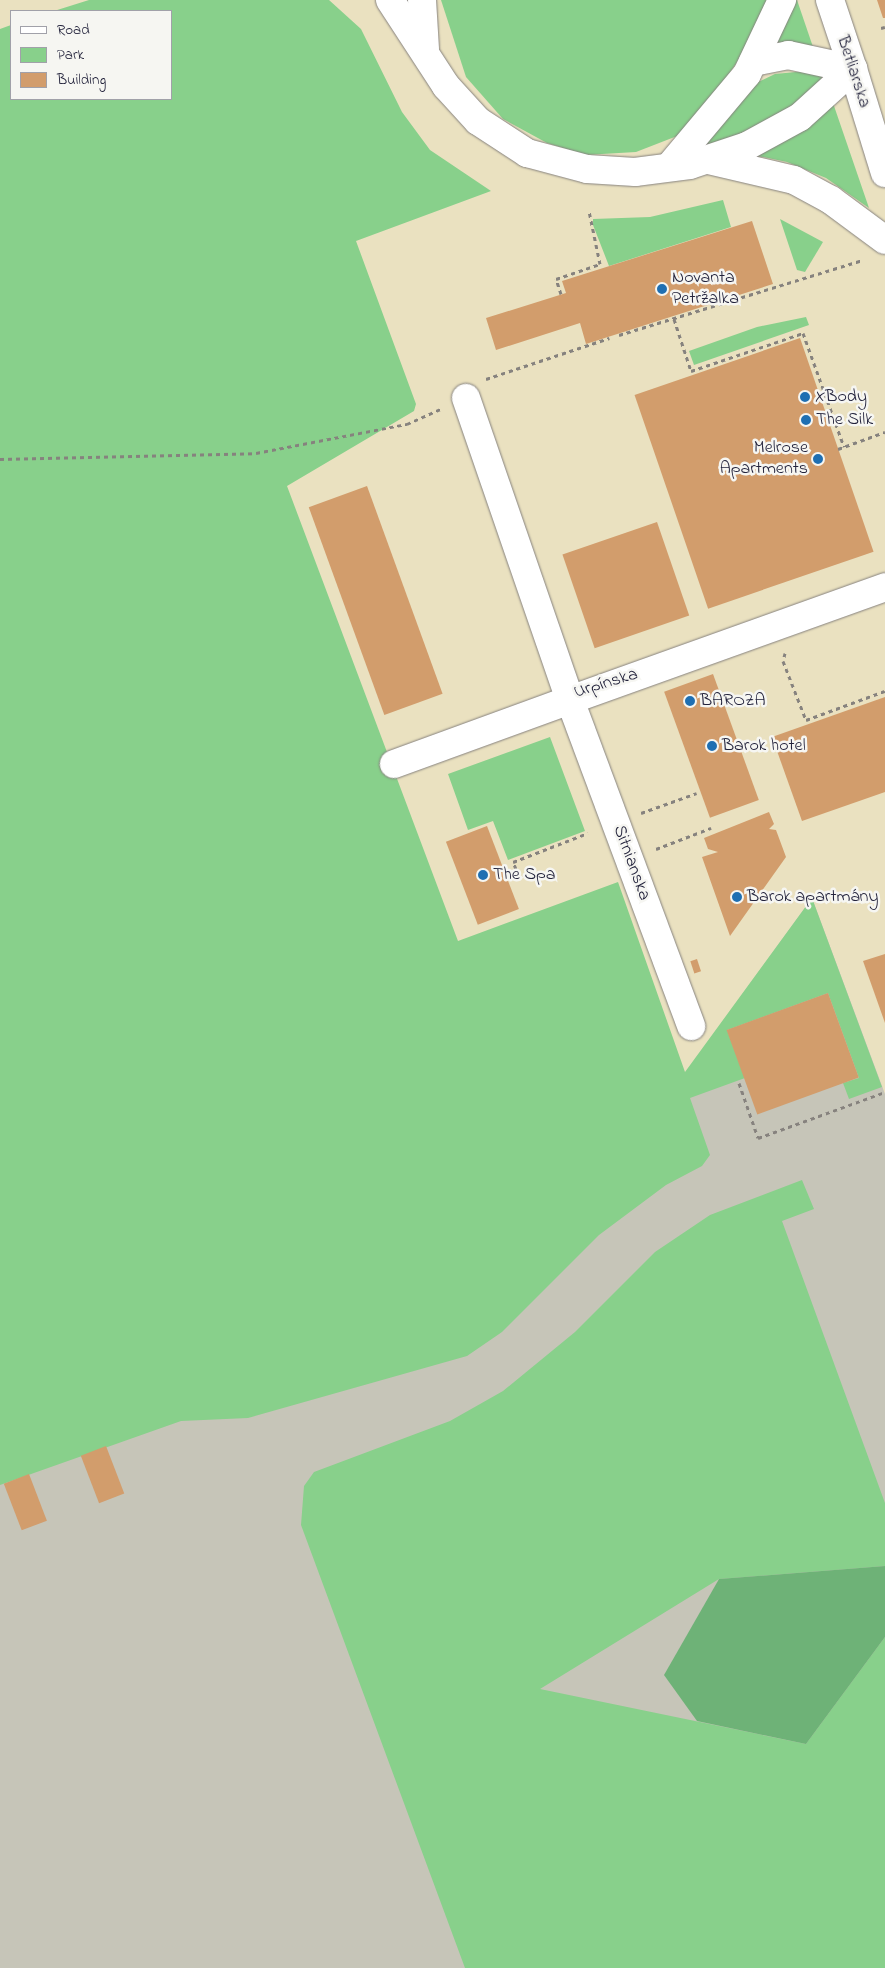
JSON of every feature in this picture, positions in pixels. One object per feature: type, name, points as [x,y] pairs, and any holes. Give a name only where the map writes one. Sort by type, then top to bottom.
[{"type":"street","points":[[390,0],[425,49],[446,86],[478,121],[527,153],[605,172],[669,167],[708,160],[800,117],[853,69]]},
{"type":"street","points":[[422,0],[425,49]]},
{"type":"street","points":[[669,167],[728,102],[753,62],[782,0]]},
{"type":"street","name":"Betliarska","points":[[830,0],[885,173]]},
{"type":"street","points":[[753,62],[798,56],[853,69]]},
{"type":"street","points":[[708,160],[794,180],[831,200],[878,249]]},
{"type":"street","name":"Urpínska","points":[[472,390],[570,700],[885,587]]},
{"type":"street","points":[[394,764],[570,700]]},
{"type":"street","name":"Sitnianska","points":[[570,700],[691,1026]]},
{"type":"path","points":[[561,294],[556,279],[600,264],[588,211]]},
{"type":"path","points":[[619,335],[674,319],[878,249]]},
{"type":"path","points":[[674,319],[691,372],[803,333],[844,447]]},
{"type":"path","points":[[0,459],[256,453],[407,424],[472,390],[609,338]]},
{"type":"path","points":[[838,449],[885,432]]},
{"type":"path","points":[[786,647],[783,661],[806,720],[885,691]]},
{"type":"path","points":[[637,815],[697,793]]},
{"type":"path","points":[[519,876],[513,862],[594,828]]},
{"type":"path","points":[[650,851],[711,828]]},
{"type":"path","points":[[739,1083],[758,1138],[885,1092]]},
{"type":"shaded area","points":[[812,898],[885,1094],[885,1968],[0,1968],[0,1473],[536,1279]]},
{"type":"green space","points":[[89,0],[329,0],[361,29],[402,112],[430,150],[491,191],[356,241],[416,404],[414,411],[287,486],[458,941],[618,882],[685,1072],[812,898],[882,1087],[849,1099],[843,1083],[859,1078],[828,993],[727,1030],[745,1078],[690,1098],[710,1155],[702,1166],[666,1185],[599,1235],[502,1332],[467,1356],[248,1418],[181,1421],[0,1485],[0,29],[10,25],[10,100],[172,100],[172,10],[57,10]]},
{"type":"green space","points":[[441,0],[770,0],[750,43],[690,131],[636,152],[585,155],[547,143],[503,119],[466,77]]},
{"type":"green space","points":[[797,0],[813,47],[770,49],[790,4]]},
{"type":"green space","points":[[817,70],[824,75],[804,102],[782,117],[699,153],[750,86],[775,74]]},
{"type":"green space","points":[[833,103],[869,208],[826,178],[787,162],[748,154]]},
{"type":"green space","points":[[723,200],[731,227],[609,266],[593,225],[593,219],[650,217]]},
{"type":"green space","points":[[780,219],[823,242],[805,272],[797,270]]},
{"type":"green space","points":[[806,317],[809,325],[694,365],[689,351],[757,327]]},
{"type":"green space","points":[[550,737],[585,831],[508,860],[493,821],[468,830],[448,774]]},
{"type":"green space","points":[[802,1180],[814,1209],[782,1221],[885,1503],[885,1566],[719,1579],[540,1689],[806,1744],[885,1637],[885,1968],[465,1968],[301,1525],[304,1486],[314,1472],[450,1421],[503,1391],[575,1332],[655,1252],[710,1215]]},
{"type":"green space","points":[[885,1566],[885,1637],[806,1744],[697,1721],[664,1675],[719,1579]]},
{"type":"building","points":[[877,0],[885,0],[885,18],[883,18]]},
{"type":"building","name":"Novanta Petržalka","points":[[752,221],[773,284],[586,344],[580,323],[496,350],[486,318],[566,293],[562,281]]},
{"type":"building","points":[[800,338],[874,552],[708,609],[635,395]]},
{"type":"building","points":[[367,486],[443,694],[384,715],[309,507]]},
{"type":"building","points":[[657,522],[689,616],[595,648],[562,555]]},
{"type":"building","name":"Barok hotel","points":[[713,674],[759,800],[710,818],[664,692]]},
{"type":"building","points":[[885,697],[885,792],[802,821],[772,737]]},
{"type":"building","name":"Barok apartmány","points":[[769,812],[774,824],[769,829],[776,830],[786,857],[730,936],[702,857],[718,852],[708,849],[704,838]]},
{"type":"building","name":"The Spa","points":[[487,826],[519,909],[478,925],[446,842]]},
{"type":"building","points":[[885,954],[885,1023],[863,961]]},
{"type":"building","points":[[697,959],[701,971],[694,974],[690,961]]},
{"type":"building","points":[[828,993],[859,1078],[757,1115],[727,1030]]},
{"type":"building","points":[[106,1446],[124,1494],[99,1503],[81,1456]]},
{"type":"building","points":[[29,1474],[47,1521],[22,1530],[4,1484]]},
{"type":"place","name":"Novanta Petržalka","points":[[662,289]]},
{"type":"place","name":"XBody","points":[[805,397]]},
{"type":"place","name":"The Silk","points":[[806,420]]},
{"type":"place","name":"Melrose Apartments","points":[[818,459]]},
{"type":"place","name":"BAROZA","points":[[690,701]]},
{"type":"place","name":"Barok hotel","points":[[712,746]]},
{"type":"place","name":"The Spa","points":[[483,875]]},
{"type":"place","name":"Barok apartmány","points":[[737,897]]}]
